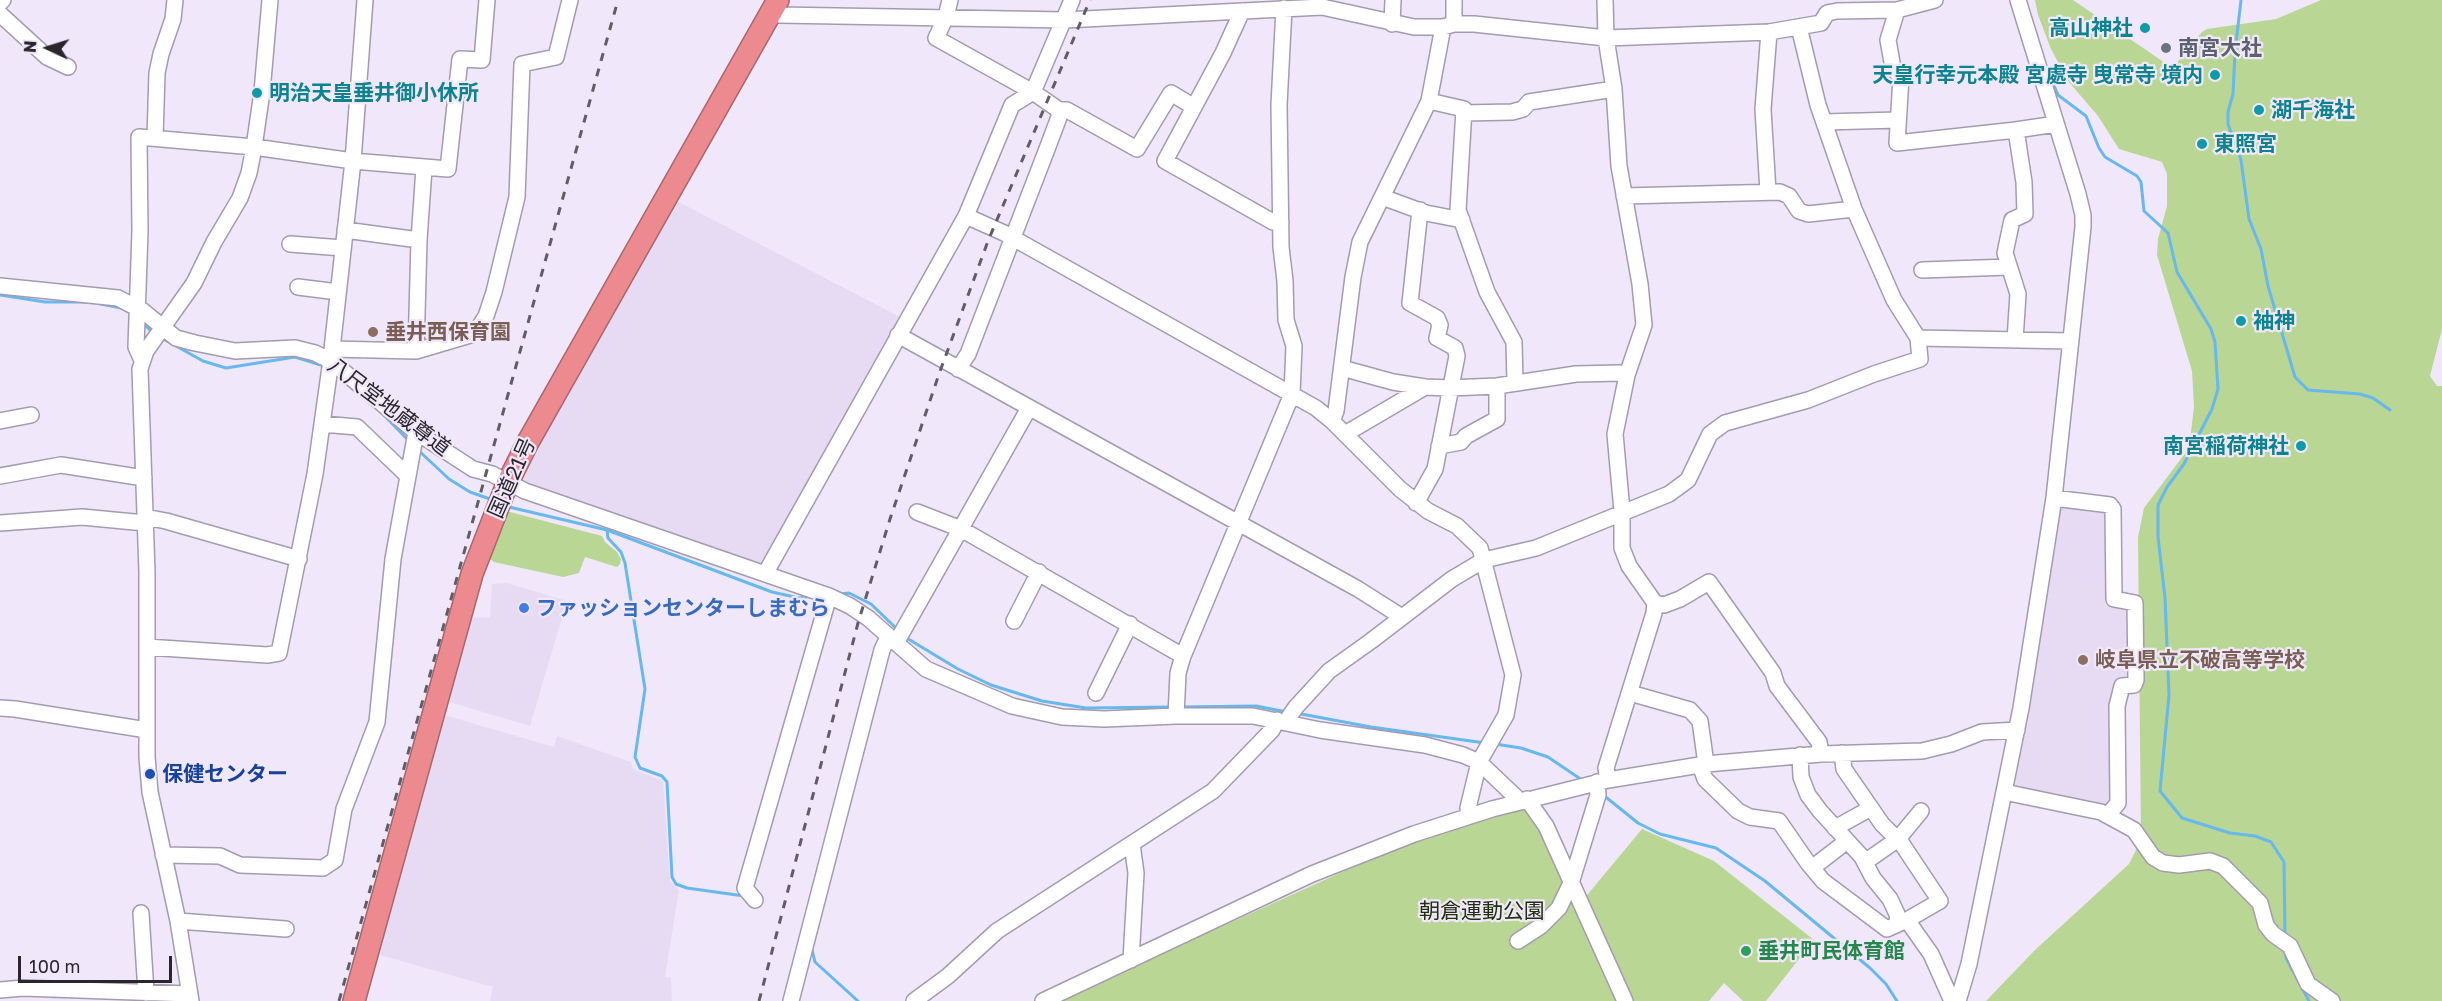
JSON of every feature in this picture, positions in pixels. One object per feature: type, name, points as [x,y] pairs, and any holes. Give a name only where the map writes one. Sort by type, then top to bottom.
[{"type":"highway","name":"国道21号","points":[[354,1001],[472,574],[507,484],[528,442],[775,6]]},
{"type":"street","points":[[155,138],[157,73],[173,19],[175,0]]},
{"type":"street","points":[[0,990],[23,994],[84,996],[146,993],[190,997],[178,921],[150,792],[140,378],[142,360],[194,284],[214,242],[240,198],[249,173],[262,92],[270,0]]},
{"type":"street","points":[[147,647],[267,655],[279,653],[315,474],[330,364],[353,161],[365,0]]},
{"type":"street","points":[[142,360],[136,347],[140,231],[139,137],[254,147],[353,161],[448,169],[460,59],[482,60],[487,0]]},
{"type":"street","points":[[330,364],[416,351],[470,335],[486,316],[495,292],[517,197],[522,64],[556,57],[570,0]]},
{"type":"street","points":[[950,0],[946,17],[936,38],[1033,92],[1059,110],[1068,110],[1137,149],[1171,93],[1194,107]]},
{"type":"street","points":[[765,574],[966,216],[1012,105],[1033,92],[1072,0]]},
{"type":"street","points":[[1392,24],[1393,0]]},
{"type":"street","points":[[1332,421],[1336,411],[1353,277],[1360,242],[1429,101],[1454,0]]},
{"type":"street","points":[[1518,942],[1541,926],[1559,908],[1571,883],[1654,613],[1655,603],[1629,566],[1622,548],[1622,511],[1615,434],[1628,375],[1644,325],[1640,284],[1619,166],[1614,89],[1606,38],[1605,0]]},
{"type":"street","points":[[775,6],[779,15],[1065,20],[1242,11],[1268,4],[1284,8],[1322,7],[1392,24],[1524,27],[1606,38],[1769,33],[1821,23],[1826,7],[1897,10],[1933,0]]},
{"type":"street","points":[[1958,1001],[1969,964],[2017,730],[2054,498],[2083,215],[2018,0]]},
{"type":"street","points":[[1176,709],[1178,673],[1184,656],[1292,394],[1294,346],[1286,320],[1281,222],[1279,105],[1284,8]]},
{"type":"street","points":[[1897,10],[1888,40],[1893,68],[1901,77],[1897,143],[2056,124]]},
{"type":"street","points":[[1242,11],[1223,53],[1166,161],[1273,222],[1281,222]]},
{"type":"street","points":[[0,14],[47,57],[68,68]]},
{"type":"street","points":[[914,1001],[948,976],[997,931],[1213,791],[1272,730],[1288,717],[1329,671],[1452,579],[1484,560],[1536,548],[1622,511],[1669,494],[1688,480],[1710,434],[1725,423],[1808,400],[1920,359],[1918,338],[1894,300],[1854,209],[1809,73],[1799,27]]},
{"type":"street","points":[[1768,192],[1763,109],[1769,33]]},
{"type":"street","points":[[1463,113],[1512,112],[1523,109],[1529,102],[1614,89]]},
{"type":"street","points":[[1429,101],[1464,108],[1458,210],[1486,291],[1514,342],[1515,383]]},
{"type":"street","points":[[958,369],[968,354],[1059,117],[1059,110]]},
{"type":"street","points":[[1824,122],[1898,120]]},
{"type":"street","points":[[2016,130],[2024,182],[2025,214],[2012,220],[2006,254],[2018,294],[2016,340]]},
{"type":"street","points":[[416,351],[419,240],[424,168]]},
{"type":"street","points":[[1624,196],[1780,192],[1789,196],[1799,211],[1808,214],[1854,209]]},
{"type":"street","points":[[1382,197],[1420,210],[1462,220]]},
{"type":"street","points":[[1416,503],[1435,469],[1457,356],[1455,348],[1437,338],[1440,325],[1437,318],[1410,303],[1420,210]]},
{"type":"street","points":[[966,216],[1013,238],[1292,394],[1332,421],[1416,503],[1457,526],[1480,549],[1513,675],[1506,715],[1486,750],[1468,808],[1469,816]]},
{"type":"street","points":[[345,230],[419,240]]},
{"type":"street","points":[[290,244],[343,248]]},
{"type":"street","points":[[1922,270],[2009,267]]},
{"type":"street","name":"八尺堂地蔵尊道","points":[[0,286],[118,297],[136,307],[159,334],[225,349],[269,351],[295,348],[315,353],[416,432],[473,469],[492,474],[507,484],[829,596],[868,618],[926,669],[1012,706],[1039,714],[1104,719],[1176,709],[1233,715],[1288,717],[1338,733],[1425,745],[1463,754],[1486,750]]},
{"type":"street","points":[[298,287],[338,292]]},
{"type":"street","points":[[898,335],[1358,589],[1402,616]]},
{"type":"street","points":[[1918,338],[2071,341]]},
{"type":"street","points":[[1342,368],[1393,382],[1450,388],[1497,386],[1576,374],[1620,373],[1628,375]]},
{"type":"street","points":[[1439,446],[1461,442],[1466,436],[1497,419],[1497,386]]},
{"type":"street","points":[[1344,434],[1425,387]]},
{"type":"street","points":[[791,1001],[882,650],[892,640],[961,529],[1029,408]]},
{"type":"street","points":[[0,421],[31,415]]},
{"type":"street","points":[[322,424],[357,428],[408,476]]},
{"type":"street","points":[[163,855],[220,856],[240,865],[323,868],[335,860],[344,809],[377,722],[393,559],[416,432]]},
{"type":"street","points":[[0,476],[61,465],[144,478]]},
{"type":"street","points":[[2054,498],[2110,506],[2114,509],[2114,599],[2135,603],[2136,680],[2134,685],[2122,686],[2116,719],[2118,803],[2108,815]]},
{"type":"street","points":[[917,512],[961,529],[1184,656]]},
{"type":"street","points":[[0,524],[82,517],[166,521],[299,559]]},
{"type":"street","points":[[1014,621],[1039,572]]},
{"type":"street","points":[[1655,603],[1664,605],[1680,599],[1709,582],[1773,674],[1777,686],[1819,742],[1821,754]]},
{"type":"street","points":[[755,900],[745,888],[829,596]]},
{"type":"street","points":[[1096,693],[1130,624]]},
{"type":"street","points":[[1630,693],[1690,710],[1700,721],[1705,779],[1738,811],[1750,817],[1779,820],[1823,881],[1887,929],[1940,901],[1898,839],[1882,824],[1844,769],[1842,753]]},
{"type":"street","points":[[0,708],[147,730]]},
{"type":"street","points":[[1043,1001],[1312,874],[1469,816],[1524,800],[1602,781],[1703,764],[1800,755],[1922,751],[1951,744],[1982,732],[2017,730]]},
{"type":"street","points":[[1486,750],[1546,826],[1624,1001]]},
{"type":"street","points":[[1800,755],[1802,777],[1808,795],[1865,862],[1873,878],[1890,899],[1897,914],[1931,954],[1952,1001]]},
{"type":"street","points":[[2004,792],[2108,815],[2134,830],[2153,856],[2163,863],[2179,865],[2210,861],[2223,866],[2260,903],[2266,925],[2273,934],[2290,946],[2308,984],[2332,1001]]},
{"type":"street","points":[[1835,828],[1871,808]]},
{"type":"street","points":[[1865,862],[1898,839],[1921,811]]},
{"type":"street","points":[[1812,868],[1847,841]]},
{"type":"street","points":[[1131,960],[1136,873],[1132,844]]},
{"type":"street","points":[[141,913],[146,993]]},
{"type":"street","points":[[178,921],[286,929]]},
{"type":"shaded area","points":[[675,200],[902,318],[765,567],[521,482],[537,448]]},
{"type":"shaded area","name":"岐阜県立不破高等学校","points":[[2057,501],[2110,508],[2111,600],[2133,605],[2134,678],[2119,685],[2117,802],[2110,810],[2012,790]]},
{"type":"shaded area","points":[[507,583],[567,601],[530,726],[446,701],[470,618],[490,617],[492,584]]},
{"type":"shaded area","points":[[441,714],[554,747],[557,736],[631,762],[633,769],[663,781],[670,881],[679,890],[665,977],[671,978],[672,1001],[490,1001],[493,987],[376,954]]},
{"type":"green space","points":[[2035,0],[2073,0],[2168,65],[2176,64],[2207,29],[2276,19],[2321,0],[2442,0],[2442,329],[2430,376],[2437,386],[2442,386],[2442,1001],[1986,1001],[2035,950],[2129,864],[2141,840],[2138,537],[2144,508],[2189,448],[2194,407],[2192,371],[2157,255],[2158,239],[2167,206],[2167,174],[2162,162],[2119,149],[2098,116],[2068,81],[2051,49],[2038,15]]},
{"type":"green space","points":[[506,511],[602,536],[605,542],[617,552],[621,559],[620,564],[617,567],[585,557],[579,573],[563,577],[494,562],[487,557]]},
{"type":"green space","name":"朝倉運動公園","points":[[1522,802],[1538,814],[1578,906],[1642,829],[1714,861],[1814,940],[1766,1001],[1743,1001],[1724,983],[1709,1001],[1057,1001],[1413,840]]},
{"type":"waterway","points":[[2241,0],[2233,94],[2228,112],[2228,124],[2241,160],[2249,219],[2261,249],[2268,286],[2295,377],[2308,390],[2360,394],[2373,398],[2390,410]]},
{"type":"waterway","points":[[2048,72],[2058,95],[2086,116],[2105,157],[2137,176],[2141,182],[2144,211],[2168,233],[2177,272],[2211,329],[2215,342],[2218,389],[2212,409],[2184,464],[2167,487],[2158,505],[2158,537],[2165,598],[2169,695],[2160,791],[2182,818],[2230,833],[2255,836],[2271,842],[2284,862],[2285,936]]},
{"type":"waterway","points":[[0,295],[45,302],[89,302]]},
{"type":"waterway","points":[[96,303],[121,308],[132,314]]},
{"type":"waterway","points":[[142,322],[152,332]]},
{"type":"waterway","points":[[160,337],[203,361],[226,368],[295,357],[324,366]]},
{"type":"waterway","points":[[378,409],[409,441]]},
{"type":"waterway","points":[[418,450],[449,479],[470,492],[490,499]]},
{"type":"waterway","points":[[509,507],[607,530],[772,592],[799,598],[812,596]]},
{"type":"waterway","points":[[607,530],[608,538],[621,552],[625,563],[645,689],[635,757],[640,768],[662,776],[667,782],[672,877],[676,884],[687,888],[744,896]]},
{"type":"waterway","points":[[840,594],[849,593],[871,604],[898,630]]},
{"type":"waterway","points":[[905,637],[958,669],[991,685],[1042,701],[1086,708],[1171,707]]},
{"type":"waterway","points":[[1180,707],[1256,706],[1287,712]]},
{"type":"waterway","points":[[1296,713],[1371,727],[1485,743]]},
{"type":"waterway","points":[[1495,744],[1521,748],[1548,757],[1582,780]]},
{"type":"waterway","points":[[1602,794],[1638,823],[1660,834],[1716,848],[1765,881],[1870,968],[1886,984],[1897,1001]]},
{"type":"waterway","points":[[812,950],[815,962],[858,1001]]},
{"type":"waterway","points":[[2285,952],[2309,1001]]},
{"type":"railway","points":[[339,1001],[618,0]]},
{"type":"railway","points":[[759,1001],[858,623],[890,519],[939,374],[988,241],[1090,0]]},
{"type":"place","name":"高山神社","points":[[2145,28]]},
{"type":"place","name":"南宮大社","points":[[2166,48]]},
{"type":"place","name":"天皇行幸元本殿 宮處寺 曳常寺 境内","points":[[2215,75]]},
{"type":"place","name":"明治天皇垂井御小休所","points":[[257,93]]},
{"type":"place","name":"湖千海社","points":[[2259,110]]},
{"type":"place","name":"東照宮","points":[[2202,144]]},
{"type":"place","name":"袖神","points":[[2241,321]]},
{"type":"place","name":"垂井西保育園","points":[[373,332]]},
{"type":"place","name":"南宮稲荷神社","points":[[2301,446]]},
{"type":"place","name":"ファッションセンターしまむら","points":[[524,608]]},
{"type":"place","name":"岐阜県立不破高等学校","points":[[2083,660]]},
{"type":"place","name":"保健センター","points":[[150,774]]},
{"type":"place","name":"垂井町民体育館","points":[[1746,951]]}]
